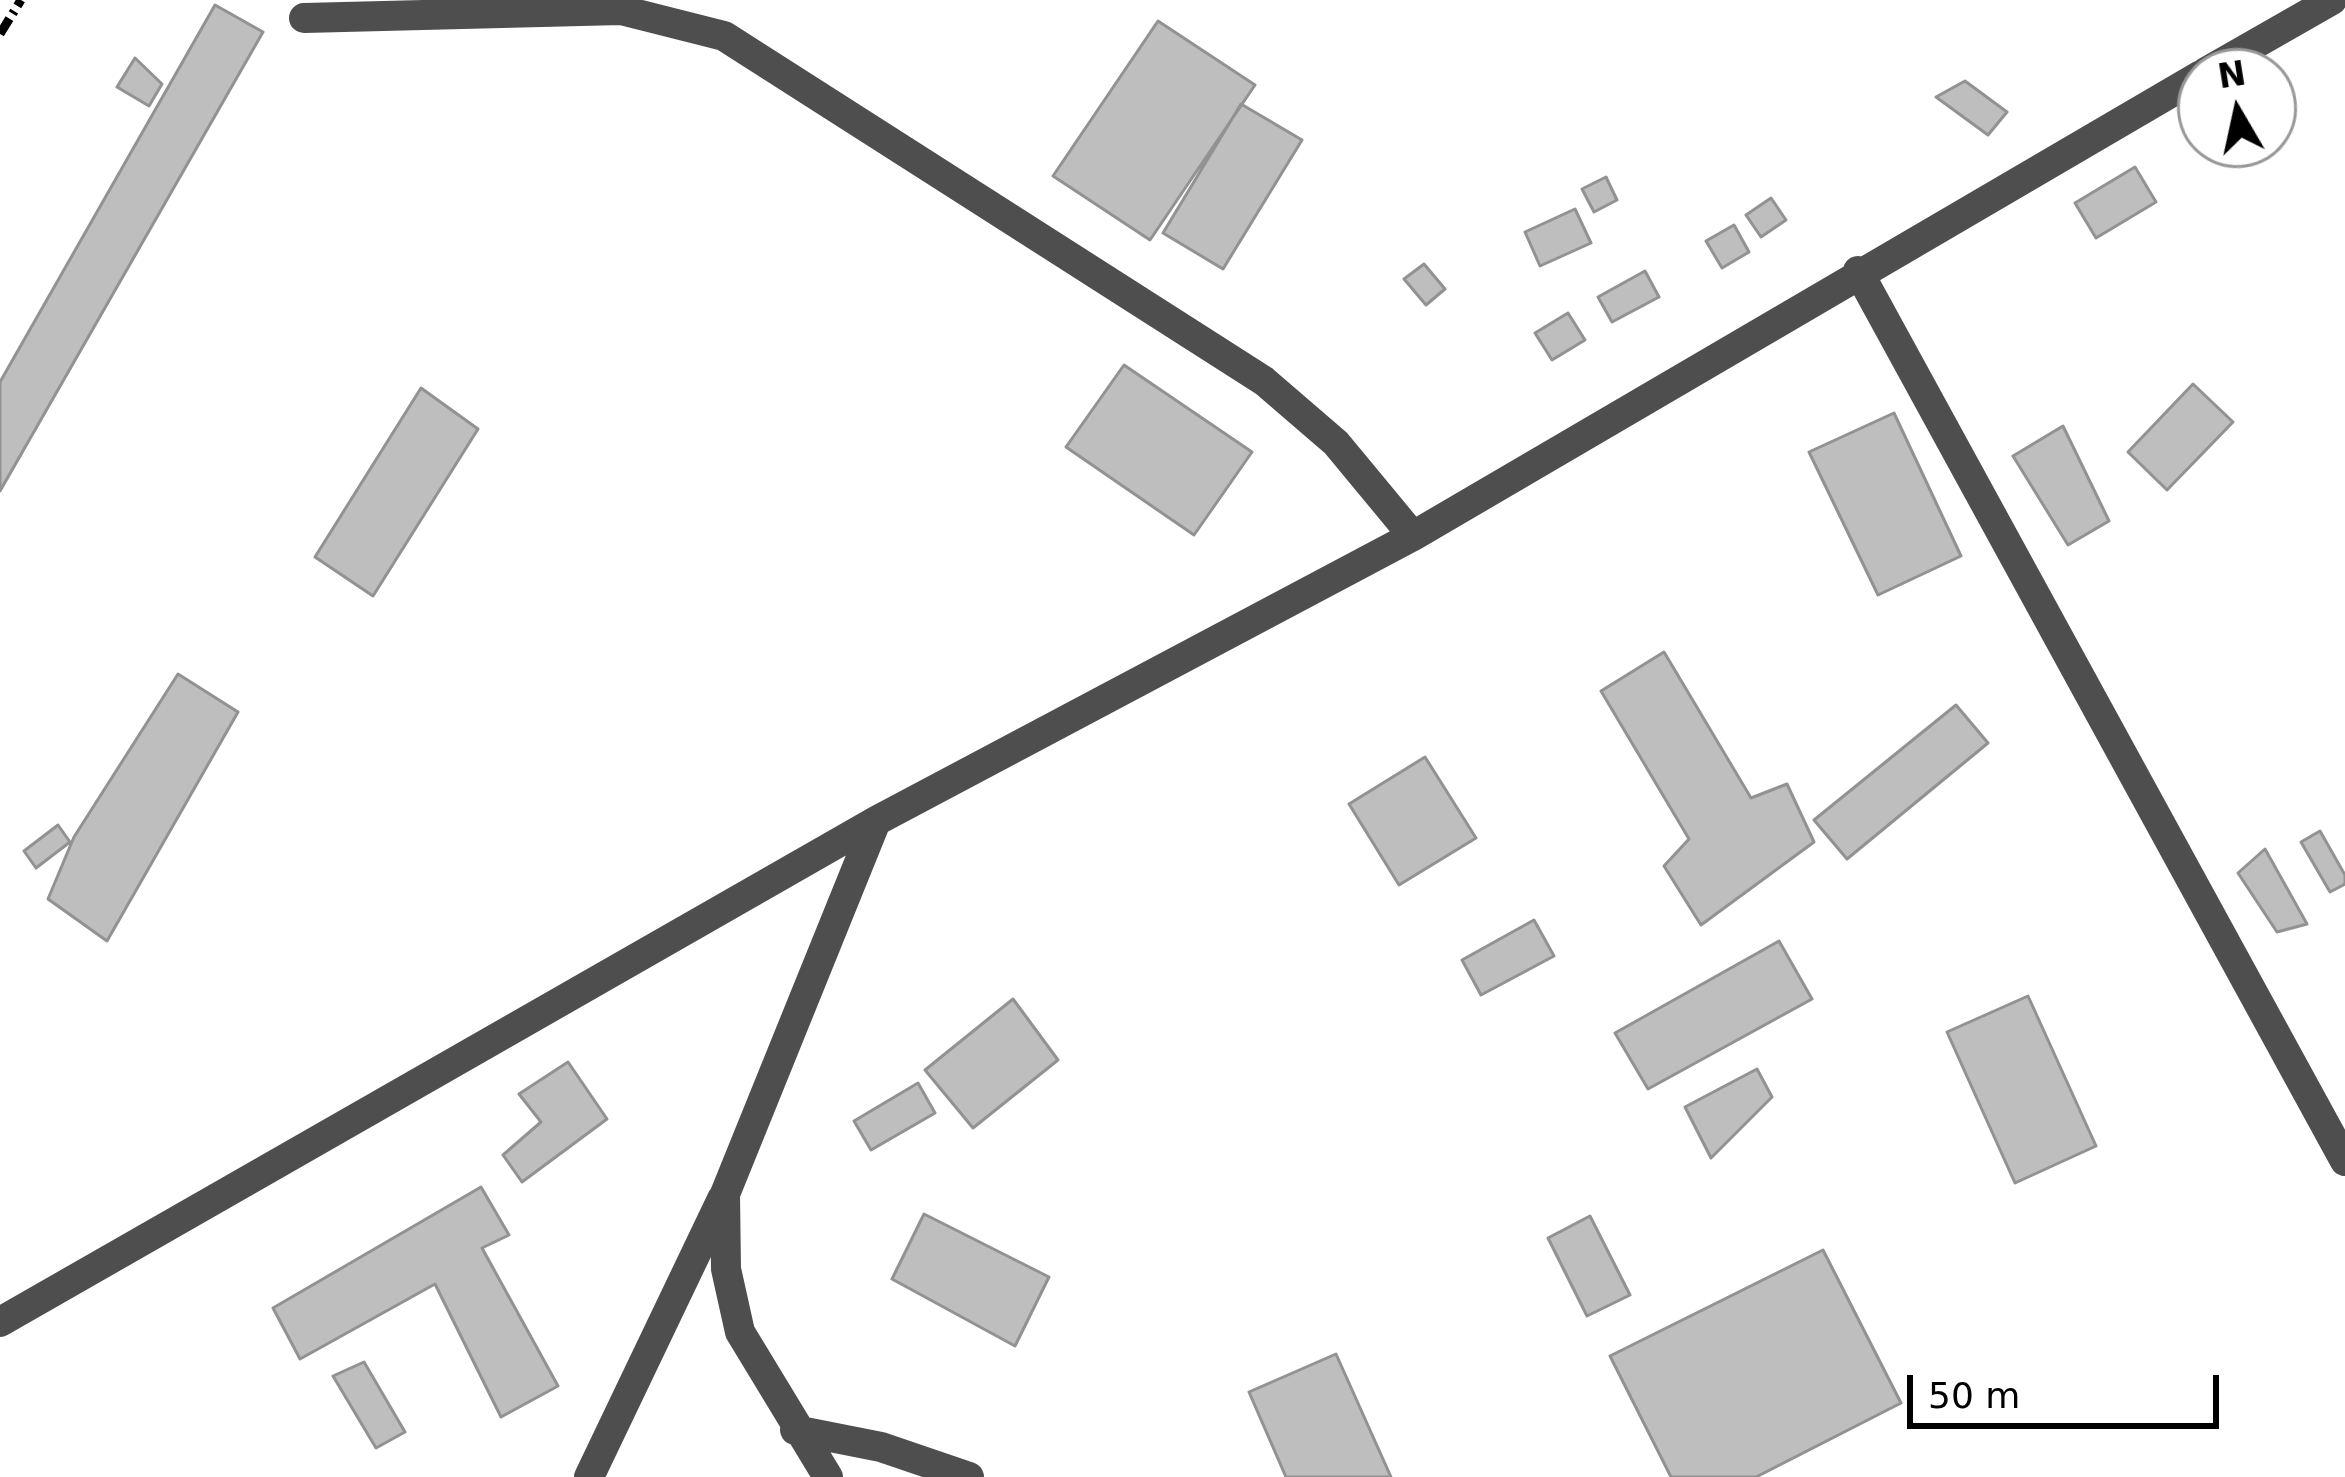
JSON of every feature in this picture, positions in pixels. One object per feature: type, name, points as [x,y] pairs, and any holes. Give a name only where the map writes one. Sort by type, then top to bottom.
[{"type":"street","points":[[2249,48],[2332,0]]},
{"type":"street","points":[[304,18],[622,10],[724,36],[1264,381],[1336,443],[1413,536]]},
{"type":"street","points":[[0,1322],[876,821],[1413,536],[2177,89]]},
{"type":"street","points":[[1858,272],[2345,1161]]},
{"type":"street","points":[[590,1477],[725,1194],[876,821]]},
{"type":"street","points":[[725,1194],[726,1269],[740,1332],[795,1430],[828,1477]]},
{"type":"street","points":[[795,1430],[881,1447],[969,1477]]},
{"type":"building","points":[[215,5],[263,32],[0,491],[0,382]]},
{"type":"building","points":[[1158,21],[1255,85],[1150,240],[1053,176]]},
{"type":"building","points":[[135,58],[162,84],[149,106],[117,87]]},
{"type":"building","points":[[1965,81],[2007,112],[1988,135],[1936,97]]},
{"type":"building","points":[[1241,104],[1302,140],[1223,269],[1163,233]]},
{"type":"building","points":[[2135,167],[2156,202],[2096,238],[2075,203]]},
{"type":"building","points":[[1606,177],[1617,200],[1594,212],[1582,189]]},
{"type":"building","points":[[1771,198],[1786,220],[1761,237],[1746,215]]},
{"type":"building","points":[[1575,209],[1591,243],[1540,266],[1525,232]]},
{"type":"building","points":[[1734,225],[1749,252],[1722,268],[1706,241]]},
{"type":"building","points":[[1424,264],[1445,289],[1426,305],[1404,279]]},
{"type":"building","points":[[1645,271],[1659,297],[1612,322],[1598,297]]},
{"type":"building","points":[[1568,313],[1585,340],[1552,360],[1535,333]]},
{"type":"building","points":[[1124,365],[1252,452],[1194,535],[1066,447]]},
{"type":"building","points":[[2193,384],[2233,422],[2167,490],[2128,452]]},
{"type":"building","points":[[421,388],[478,429],[373,596],[315,557]]},
{"type":"building","points":[[1894,413],[1961,556],[1878,595],[1809,452]]},
{"type":"building","points":[[2063,426],[2109,521],[2068,545],[2013,456]]},
{"type":"building","points":[[1664,652],[1751,798],[1787,784],[1814,842],[1701,925],[1664,866],[1689,839],[1601,691]]},
{"type":"building","points":[[178,674],[238,712],[107,941],[48,899],[74,837]]},
{"type":"building","points":[[1956,705],[1988,743],[1847,859],[1814,820]]},
{"type":"building","points":[[1425,757],[1476,838],[1399,885],[1349,804]]},
{"type":"building","points":[[58,825],[70,842],[36,868],[24,851]]},
{"type":"building","points":[[2320,831],[2345,875],[2345,884],[2330,892],[2301,842]]},
{"type":"building","points":[[2265,849],[2307,924],[2277,932],[2238,873]]},
{"type":"building","points":[[1534,920],[1554,956],[1481,995],[1462,960]]},
{"type":"building","points":[[1779,941],[1812,999],[1648,1089],[1615,1033]]},
{"type":"building","points":[[2028,996],[2096,1146],[2015,1183],[1947,1032]]},
{"type":"building","points":[[1013,999],[1058,1060],[973,1128],[925,1070]]},
{"type":"building","points":[[568,1062],[607,1119],[522,1182],[503,1155],[541,1122],[519,1094]]},
{"type":"building","points":[[1757,1069],[1772,1097],[1711,1158],[1685,1107]]},
{"type":"building","points":[[918,1083],[935,1113],[871,1150],[854,1121]]},
{"type":"building","points":[[481,1187],[509,1235],[482,1248],[558,1386],[501,1417],[435,1284],[300,1359],[273,1308]]},
{"type":"building","points":[[924,1214],[1049,1277],[1015,1346],[892,1279]]},
{"type":"building","points":[[1590,1216],[1630,1295],[1587,1316],[1548,1238]]},
{"type":"building","points":[[1823,1250],[1901,1403],[1756,1477],[1671,1477],[1610,1356]]},
{"type":"building","points":[[1336,1354],[1391,1477],[1286,1477],[1249,1392]]},
{"type":"building","points":[[364,1362],[405,1432],[376,1448],[333,1376]]},
{"type":"railway","points":[[0,34],[21,0]]}]
